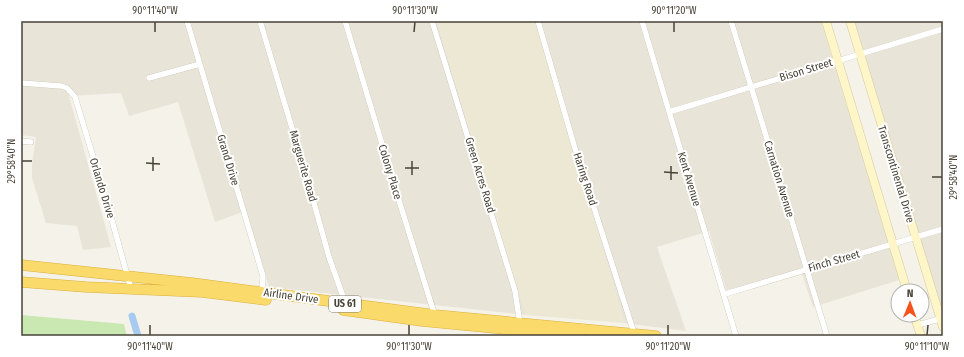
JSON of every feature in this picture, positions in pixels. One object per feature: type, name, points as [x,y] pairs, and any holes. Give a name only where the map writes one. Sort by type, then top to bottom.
[{"type":"highway","name":"Airline Drive","points":[[21,265],[192,283],[262,296],[435,319],[520,327],[656,336]]},
{"type":"highway","name":"Airline Drive","points":[[21,282],[262,296]]},
{"type":"highway","name":"Airline Drive","points":[[520,327],[578,336]]},
{"type":"street","name":"Grand Drive","points":[[187,21],[263,276],[262,296]]},
{"type":"street","name":"Marguerite Road","points":[[260,21],[329,257],[347,307]]},
{"type":"street","name":"Colony Place","points":[[345,21],[435,319]]},
{"type":"street","name":"Green Acres Road","points":[[432,21],[515,291],[520,327]]},
{"type":"street","name":"Haring Road","points":[[538,21],[574,145],[635,335]]},
{"type":"street","name":"Kent Avenue","points":[[642,21],[725,294],[736,336]]},
{"type":"street","name":"Carnation Avenue","points":[[731,21],[827,336]]},
{"type":"street","points":[[826,21],[905,283]]},
{"type":"street","name":"Transcontinental Drive","points":[[850,21],[942,322]]},
{"type":"street","name":"Bison Street","points":[[669,112],[943,29]]},
{"type":"street","points":[[149,78],[200,64]]},
{"type":"street","name":"Orlando Drive","points":[[21,83],[61,86],[69,90],[75,97],[131,289]]},
{"type":"street","points":[[21,141],[31,142]]},
{"type":"street","name":"Finch Street","points":[[725,294],[943,229]]},
{"type":"street","points":[[921,336],[918,325],[942,322]]},
{"type":"shaded area","points":[[21,21],[437,21],[526,315],[269,287],[245,211],[215,222],[178,102],[129,116],[121,93],[69,96],[111,247],[83,250],[77,226],[46,223],[32,178],[32,164],[36,137],[21,135]]},
{"type":"shaded area","points":[[437,21],[537,21],[624,323],[526,315]]},
{"type":"shaded area","points":[[537,21],[821,21],[899,280],[813,307],[802,274],[728,296],[709,231],[657,247],[686,331],[624,323]]},
{"type":"shaded area","points":[[854,21],[943,21],[943,314]]},
{"type":"green space","points":[[21,315],[124,324],[127,336],[21,336]]},
{"type":"waterway","points":[[132,316],[138,336]]}]
